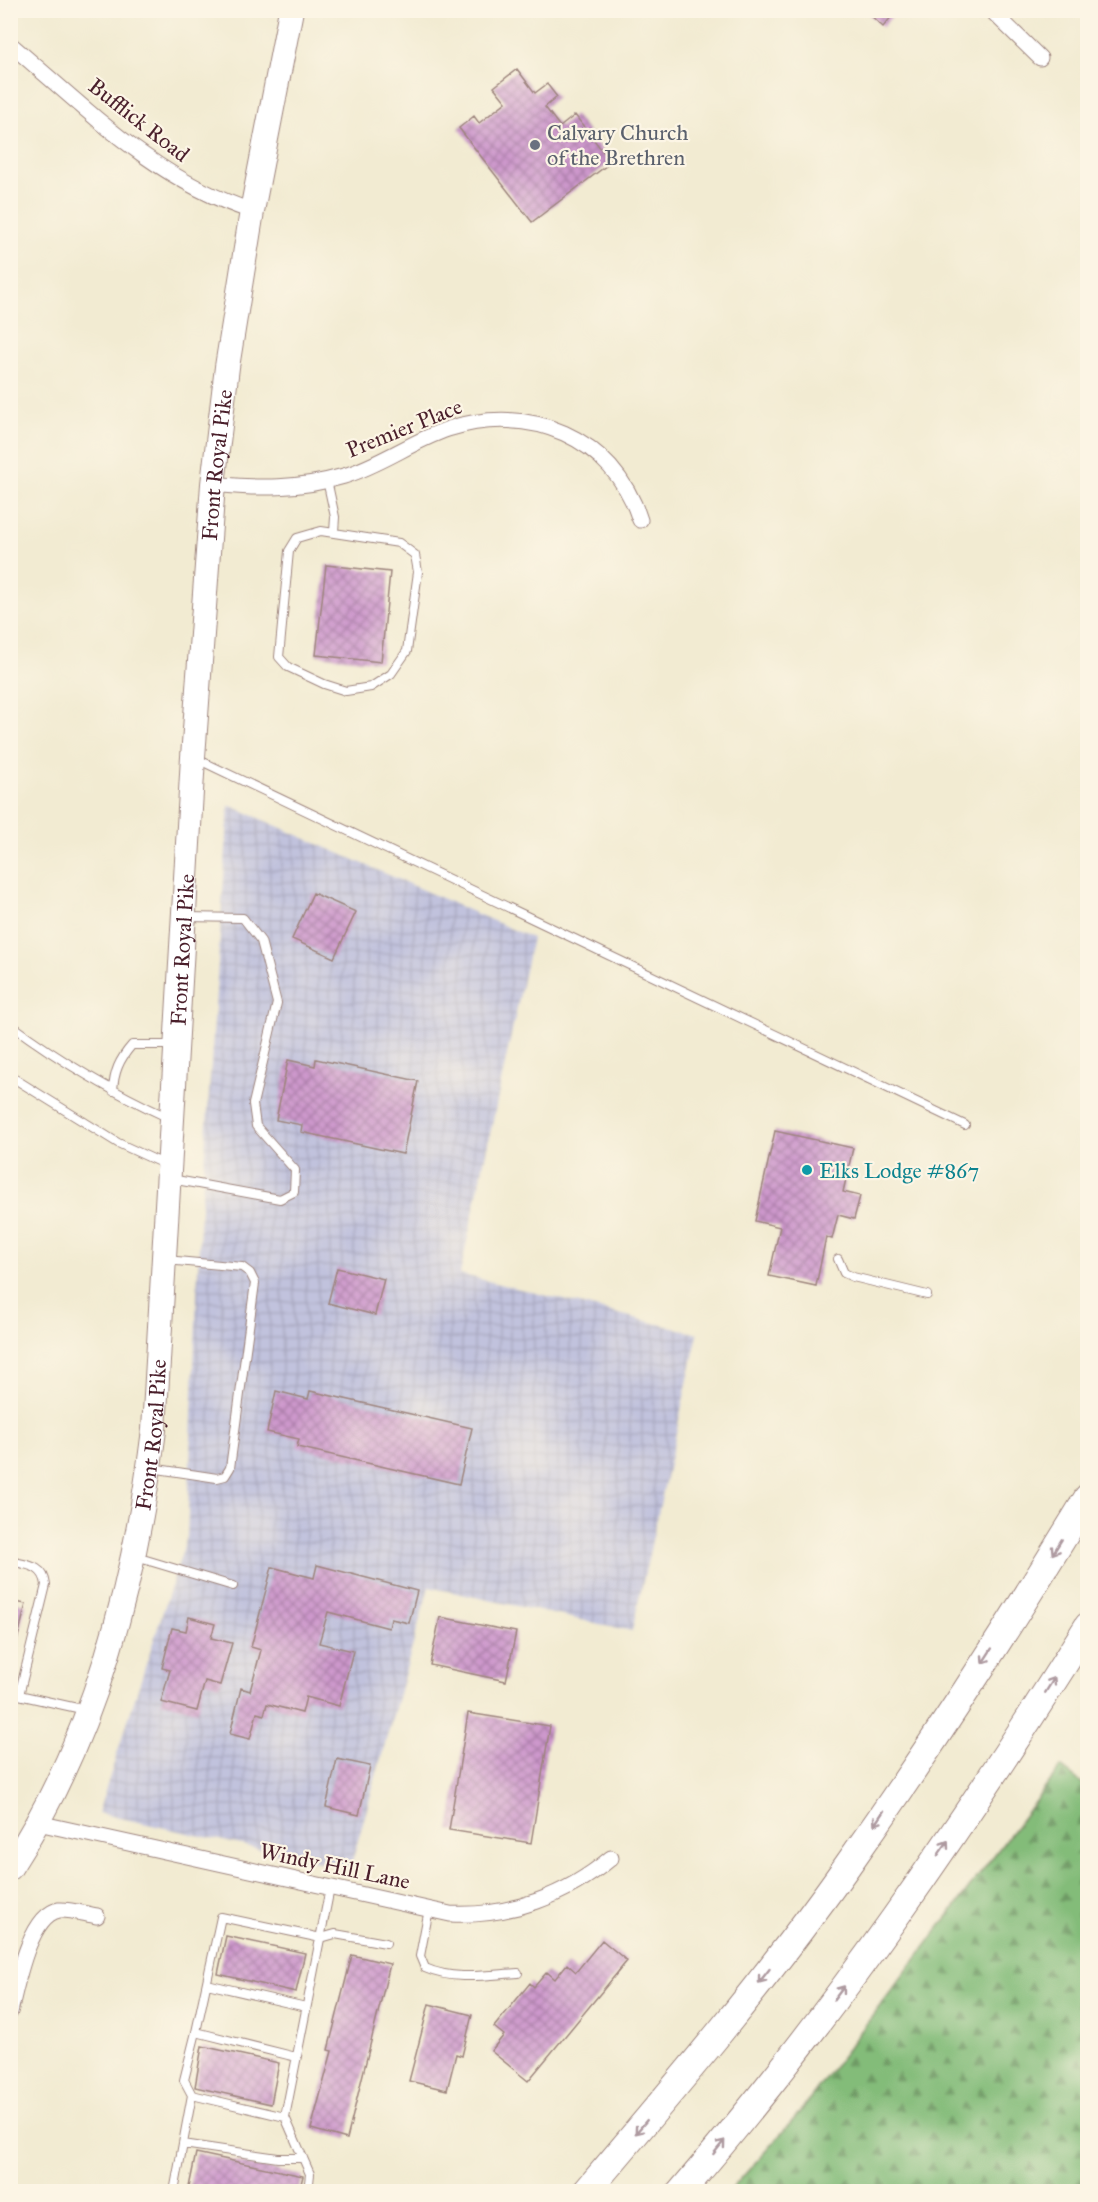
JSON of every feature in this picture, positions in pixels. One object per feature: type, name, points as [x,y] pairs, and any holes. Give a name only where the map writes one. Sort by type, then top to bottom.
[{"type":"highway","name":"Front Royal Pike","points":[[10,1868],[38,1822],[87,1710],[115,1631],[135,1556],[149,1467],[173,1120],[193,757],[213,484],[225,378],[252,211],[291,10]]},
{"type":"highway","points":[[586,2192],[722,2029],[847,1866],[934,1738],[1088,1497]]},
{"type":"highway","points":[[681,2192],[763,2093],[848,1980],[1000,1765],[1088,1626]]},
{"type":"street","points":[[991,10],[1040,58]]},
{"type":"street","name":"Bufflick Road","points":[[10,44],[147,160],[203,193],[252,211]]},
{"type":"street","name":"Premier Place","points":[[213,484],[275,489],[327,480],[370,466],[414,443],[448,429],[476,422],[518,421],[543,425],[586,445],[605,460],[633,499],[640,520]]},
{"type":"street","name":"Windy Hill Lane","points":[[38,1822],[450,1914],[486,1914],[522,1907],[551,1896],[581,1880],[611,1858]]},
{"type":"street","points":[[10,2012],[21,1967],[43,1919],[61,1910],[96,1916]]},
{"type":"lane","points":[[327,480],[335,517],[334,532]]},
{"type":"lane","points":[[334,532],[405,545],[418,562],[410,639],[404,659],[381,682],[354,691],[337,689],[288,667],[279,657],[278,650],[292,544],[303,534],[334,532]]},
{"type":"lane","points":[[193,757],[965,1125]]},
{"type":"lane","points":[[10,1076],[169,1173],[280,1199],[294,1192],[295,1170],[256,1126],[253,1104],[277,1003],[261,941],[243,918],[184,917]]},
{"type":"lane","points":[[10,1024],[54,1056],[113,1091],[173,1120]]},
{"type":"lane","points":[[113,1091],[114,1074],[122,1056],[132,1045],[177,1045]]},
{"type":"lane","points":[[838,1259],[844,1273],[853,1277],[927,1295]]},
{"type":"lane","points":[[149,1467],[217,1478],[225,1476],[230,1468],[255,1283],[250,1273],[242,1267],[164,1260]]},
{"type":"lane","points":[[135,1556],[233,1586]]},
{"type":"lane","points":[[10,1561],[38,1568],[45,1576],[44,1594],[20,1695]]},
{"type":"lane","points":[[10,1693],[87,1710]]},
{"type":"lane","points":[[308,2192],[310,2174],[285,2117],[330,1888]]},
{"type":"lane","points":[[429,1909],[420,1956],[425,1968],[440,1975],[463,1976],[518,1972]]},
{"type":"lane","points":[[174,2192],[192,2095],[184,2080],[222,1917],[321,1938],[335,1934],[386,1943]]},
{"type":"lane","points":[[207,1984],[306,2007]]},
{"type":"lane","points":[[195,2032],[296,2057]]},
{"type":"lane","points":[[192,2095],[285,2117]]},
{"type":"lane","points":[[183,2144],[278,2158],[303,2158]]},
{"type":"shaded area","points":[[229,805],[532,938],[460,1274],[698,1334],[632,1631],[429,1587],[350,1869],[98,1813],[187,1537],[200,1223]]},
{"type":"green space","points":[[1061,1767],[1087,1787],[1087,2191],[730,2191],[795,2118]]},
{"type":"building","points":[[865,10],[897,10],[883,27]]},
{"type":"building","name":"Calvary Church of the Brethren","points":[[517,69],[535,93],[547,84],[557,97],[545,107],[560,127],[575,115],[611,162],[532,222],[459,128],[474,116],[479,123],[506,102],[494,87]]},
{"type":"building","points":[[326,565],[390,572],[381,662],[316,655]]},
{"type":"building","points":[[313,893],[356,912],[334,958],[292,939]]},
{"type":"building","points":[[316,1059],[418,1081],[403,1154],[301,1132],[302,1125],[276,1120],[288,1060],[315,1066]]},
{"type":"building","name":"Elks Lodge #867","points":[[775,1131],[853,1148],[843,1192],[860,1196],[854,1219],[838,1215],[832,1239],[826,1237],[816,1286],[769,1276],[780,1227],[755,1221]]},
{"type":"building","points":[[337,1268],[384,1279],[375,1315],[328,1303]]},
{"type":"building","points":[[276,1391],[308,1399],[310,1391],[472,1428],[459,1484],[297,1447],[299,1439],[267,1432]]},
{"type":"building","points":[[317,1565],[417,1591],[409,1623],[391,1619],[389,1628],[328,1612],[319,1643],[353,1651],[339,1706],[306,1697],[302,1713],[267,1704],[264,1715],[257,1713],[250,1739],[230,1734],[241,1688],[250,1691],[261,1650],[251,1647],[272,1567],[314,1578]]},
{"type":"building","points":[[10,1601],[26,1604],[16,1645],[10,1645]]},
{"type":"building","points":[[189,1617],[215,1624],[211,1638],[232,1643],[220,1685],[205,1681],[197,1711],[161,1702],[170,1670],[162,1668],[172,1628],[186,1631]]},
{"type":"building","points":[[440,1617],[516,1632],[506,1681],[430,1665]]},
{"type":"building","points":[[468,1713],[550,1726],[531,1843],[449,1830]]},
{"type":"building","points":[[337,1759],[370,1766],[359,1815],[326,1807]]},
{"type":"building","points":[[226,1936],[305,1953],[296,1992],[218,1974]]},
{"type":"building","points":[[602,1940],[627,1961],[528,2081],[491,2051],[504,2035],[494,2027],[530,1983],[534,1987],[547,1972],[555,1979],[567,1964],[576,1972]]},
{"type":"building","points":[[352,1955],[390,1964],[347,2139],[311,2129],[332,2051],[328,2050]]},
{"type":"building","points":[[429,2004],[472,2015],[462,2056],[456,2054],[447,2090],[409,2081]]},
{"type":"building","points":[[202,2046],[279,2063],[271,2104],[195,2087]]},
{"type":"building","points":[[196,2153],[303,2176],[299,2192],[188,2192]]},
{"type":"place","name":"Calvary Church of the Brethren","points":[[535,145]]},
{"type":"place","name":"Elks Lodge #867","points":[[807,1170]]}]
